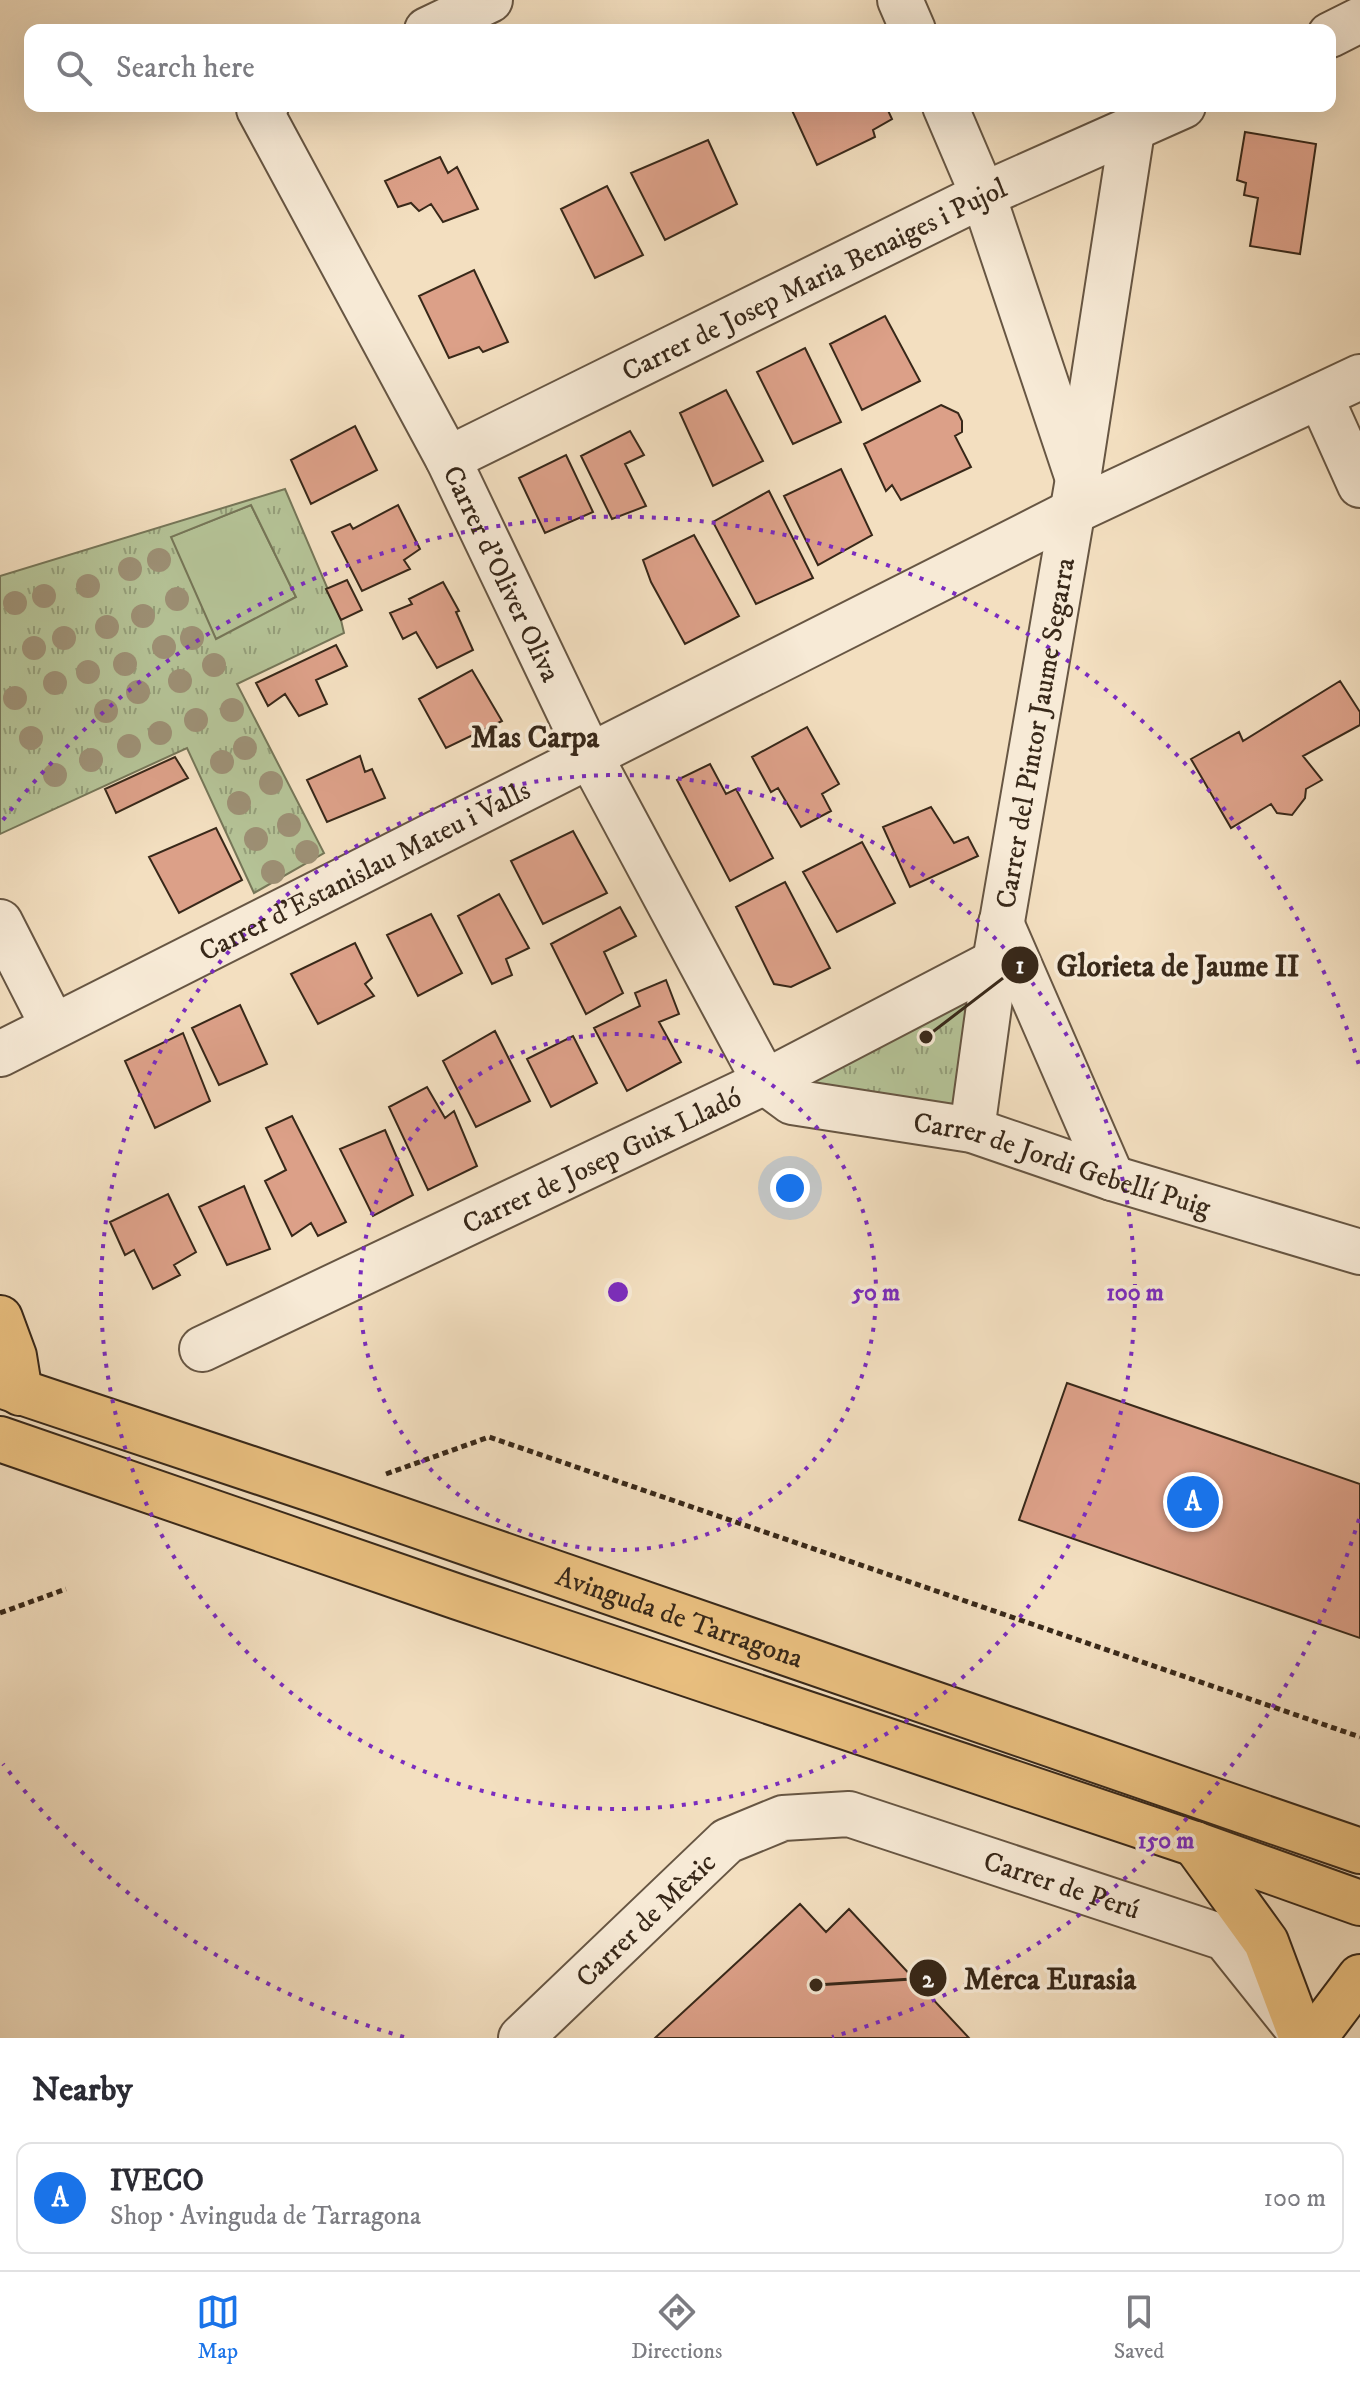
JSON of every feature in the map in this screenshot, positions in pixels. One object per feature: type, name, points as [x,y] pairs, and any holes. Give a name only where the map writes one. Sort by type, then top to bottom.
[{"type":"main road","points":[[0,1318],[14,1356],[10,1389]]},
{"type":"main road","name":"Avinguda de Tarragona","points":[[10,1389],[329,1495],[1360,1851]]},
{"type":"main road","name":"Avinguda de Tarragona","points":[[0,1439],[473,1602],[1195,1844],[1360,1903]]},
{"type":"main road","points":[[1195,1844],[1266,1942],[1305,2036],[1360,1977]]},
{"type":"street","points":[[440,24],[490,0]]},
{"type":"street","points":[[1336,32],[1360,20]]},
{"type":"street","name":"Carrer d'Oliver Oliva","points":[[264,112],[448,459],[590,756],[765,1082]]},
{"type":"street","name":"Carrer del Pintor Jaume Segarra","points":[[948,112],[983,195],[1074,496]]},
{"type":"street","name":"Carrer de Josep Maria Benaiges i Pujol","points":[[448,459],[983,195],[1171,112]]},
{"type":"street","name":"Carrer del Pintor Jaume Segarra","points":[[972,1130],[998,943],[1132,131]]},
{"type":"street","name":"Carrer d'Estanislau Mateu i Valls","points":[[0,1054],[590,756],[1074,496],[1360,377]]},
{"type":"street","points":[[1320,396],[1360,485]]},
{"type":"street","points":[[0,922],[53,1026]]},
{"type":"street","points":[[998,943],[1112,1178]]},
{"type":"street","name":"Carrer de Josep Guix Lladó","points":[[202,1349],[765,1082],[998,943]]},
{"type":"street","name":"Carrer de Jordi Gebellí Puig","points":[[765,1082],[792,1102],[972,1130],[1112,1178],[1360,1252]]},
{"type":"street","name":"Carrer de Perú","points":[[783,1818],[849,1814],[1225,1938],[1305,2036]]},
{"type":"street","name":"Carrer de Mèxic","points":[[521,2038],[727,1841],[783,1818]]},
{"type":"path","points":[[329,1495],[489,1437],[1360,1737]]},
{"type":"path","points":[[0,1613],[66,1589]]},
{"type":"green space","points":[[285,489],[344,633],[237,684],[324,853],[254,893],[187,748],[0,834],[0,576]],"holes":[[[251,505],[296,597],[216,639],[171,537]]]},
{"type":"green space","points":[[251,505],[296,597],[216,640],[170,537]]},
{"type":"green space","points":[[960,1000],[973,1005],[957,1106],[817,1091],[809,1080]]},
{"type":"building","points":[[793,112],[889,112],[892,119],[873,130],[875,137],[817,165]]},
{"type":"building","points":[[1245,132],[1316,144],[1300,254],[1250,246],[1258,198],[1244,195],[1246,183],[1237,180]]},
{"type":"building","points":[[708,140],[737,204],[665,240],[631,173]]},
{"type":"building","points":[[440,157],[448,173],[457,167],[478,209],[443,222],[431,204],[419,211],[411,203],[398,207],[385,181]]},
{"type":"building","points":[[607,186],[643,255],[595,278],[561,209]]},
{"type":"building","points":[[474,270],[508,342],[483,352],[479,347],[449,358],[419,296]]},
{"type":"building","points":[[885,316],[920,381],[862,410],[830,344]]},
{"type":"building","points":[[805,348],[841,422],[793,444],[757,372]]},
{"type":"building","points":[[726,390],[763,461],[713,486],[680,413]]},
{"type":"building","points":[[941,405],[958,413],[962,421],[962,432],[955,436],[971,467],[901,500],[892,485],[886,491],[864,444]]},
{"type":"building","points":[[355,426],[377,470],[311,504],[291,460]]},
{"type":"building","points":[[630,431],[644,455],[625,464],[646,506],[612,519],[581,456]]},
{"type":"building","points":[[566,455],[593,512],[545,533],[519,478]]},
{"type":"building","points":[[841,469],[872,535],[818,565],[784,496]]},
{"type":"building","points":[[769,491],[813,578],[756,604],[713,522]]},
{"type":"building","points":[[398,505],[420,549],[404,560],[410,569],[362,591],[332,532],[350,524],[353,529]]},
{"type":"building","points":[[694,535],[739,616],[685,644],[651,582],[643,560]]},
{"type":"building","points":[[347,580],[362,610],[341,620],[326,589]]},
{"type":"building","points":[[443,582],[459,611],[456,612],[473,650],[437,668],[416,632],[403,639],[390,613],[412,604],[409,599]]},
{"type":"building","points":[[336,645],[347,666],[316,680],[327,704],[299,716],[285,694],[268,706],[256,683]]},
{"type":"building","points":[[472,670],[502,721],[446,748],[419,699]]},
{"type":"building","points":[[1340,681],[1360,712],[1360,725],[1303,756],[1322,780],[1306,789],[1305,798],[1292,815],[1277,813],[1271,804],[1231,828],[1191,759],[1239,732],[1243,741]]},
{"type":"building","points":[[807,727],[839,784],[822,794],[831,811],[801,827],[778,788],[771,792],[752,757]]},
{"type":"building","points":[[360,756],[365,772],[372,769],[385,798],[327,822],[307,780]]},
{"type":"building","points":[[175,757],[188,778],[116,813],[105,789]]},
{"type":"building","points":[[710,764],[726,794],[736,789],[773,858],[730,881],[677,780]]},
{"type":"building","points":[[931,807],[954,843],[968,837],[978,856],[910,887],[883,827]]},
{"type":"building","points":[[216,828],[242,880],[179,913],[149,857]]},
{"type":"building","points":[[573,831],[607,893],[543,924],[511,861]]},
{"type":"building","points":[[862,842],[895,903],[837,932],[803,872]]},
{"type":"building","points":[[785,882],[830,968],[791,987],[774,984],[736,907]]},
{"type":"building","points":[[499,894],[529,948],[506,959],[512,975],[492,984],[458,916]]},
{"type":"building","points":[[620,907],[636,936],[604,952],[623,993],[586,1014],[551,944]]},
{"type":"building","points":[[431,914],[462,973],[418,996],[387,935]]},
{"type":"building","points":[[355,943],[372,978],[365,984],[374,996],[318,1024],[291,974]]},
{"type":"building","points":[[666,980],[679,1014],[659,1022],[681,1062],[627,1091],[594,1028],[640,1006],[635,993]]},
{"type":"building","points":[[240,1005],[267,1064],[219,1085],[192,1028]]},
{"type":"building","points":[[495,1031],[530,1101],[476,1127],[443,1061]]},
{"type":"building","points":[[183,1033],[210,1101],[155,1128],[125,1061]]},
{"type":"building","points":[[573,1036],[597,1083],[551,1107],[527,1059]]},
{"type":"building","points":[[427,1087],[445,1118],[454,1111],[477,1166],[428,1190],[389,1107]]},
{"type":"building","points":[[292,1116],[346,1222],[318,1236],[311,1223],[292,1236],[265,1181],[286,1170],[266,1128]]},
{"type":"building","points":[[385,1130],[413,1195],[373,1216],[340,1149]]},
{"type":"building","points":[[244,1186],[270,1249],[227,1265],[199,1207]]},
{"type":"building","points":[[168,1194],[196,1252],[174,1265],[180,1275],[153,1289],[134,1250],[125,1255],[110,1222]]},
{"type":"building","points":[[1067,1383],[1360,1484],[1360,1638],[1019,1520]]},
{"type":"building","points":[[800,1904],[826,1932],[849,1909],[969,2038],[655,2038]]},
{"type":"place","name":"Glorieta de Jaume II","points":[[926,1037]]},
{"type":"place","name":"IVECO","points":[[1193,1502]]},
{"type":"place","name":"Merca Eurasia","points":[[816,1985]]},
{"type":"district","name":"Mas Carpa","points":[[535,737]]}]
